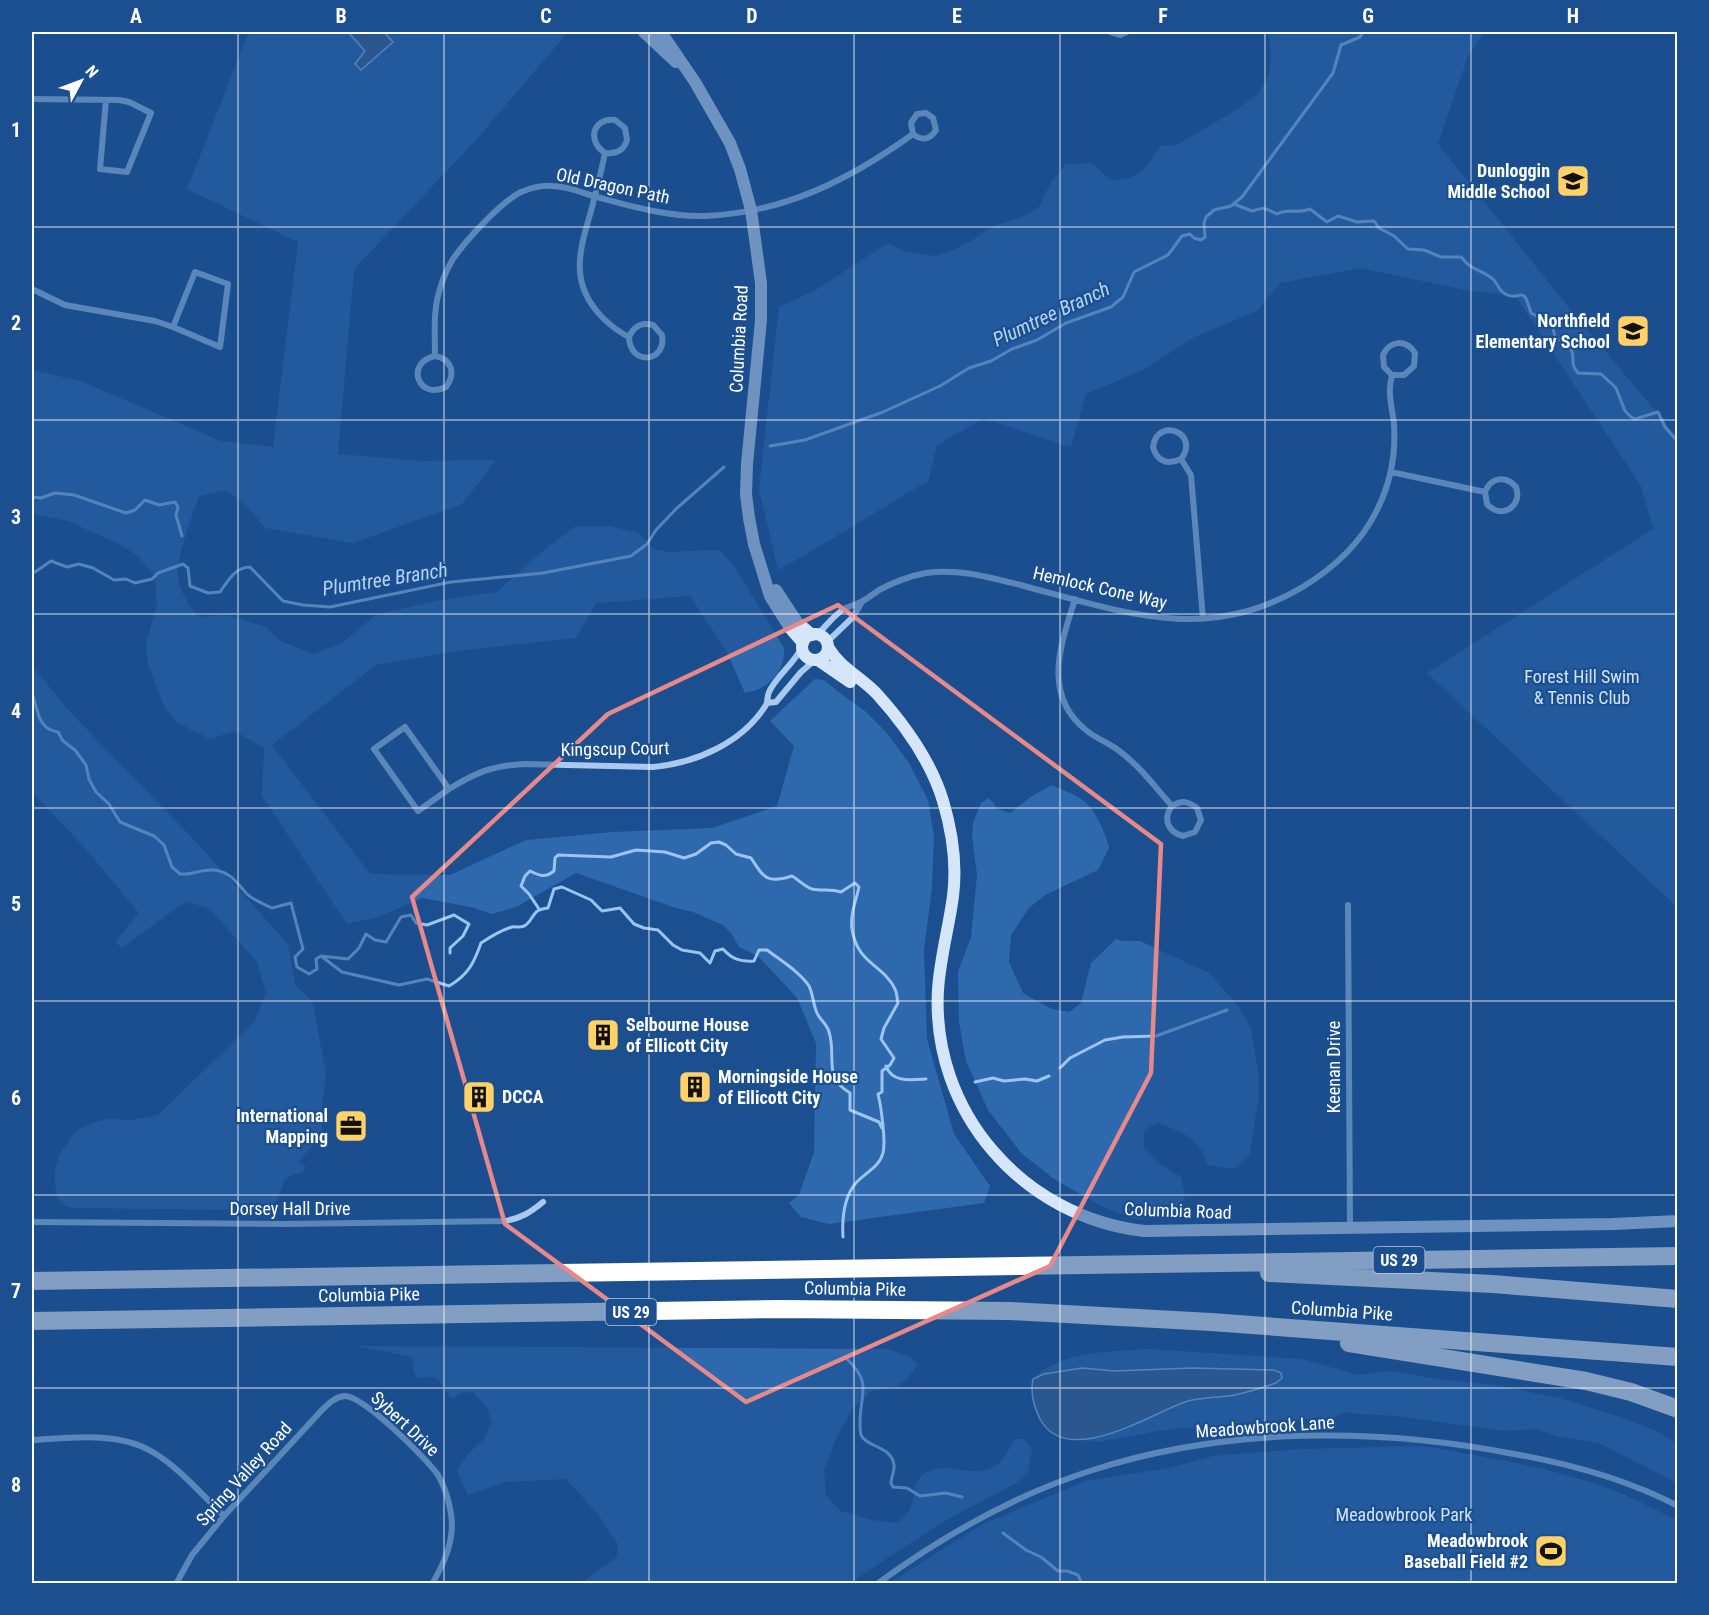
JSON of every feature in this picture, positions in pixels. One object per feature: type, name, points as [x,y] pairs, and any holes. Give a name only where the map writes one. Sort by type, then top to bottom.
[{"type":"highway","name":"Columbia Pike","points":[[32,1281],[1677,1256]]},
{"type":"highway","points":[[1121,1264],[1493,1284],[1677,1299]]},
{"type":"highway","name":"Columbia Pike","points":[[32,1322],[792,1309],[1010,1311],[1211,1322],[1677,1357]]},
{"type":"highway","points":[[1211,1322],[1586,1381],[1631,1392],[1677,1409]]},
{"type":"street","name":"Columbia Road","points":[[644,32],[695,82]]},
{"type":"street","name":"Columbia Road","points":[[661,32],[695,82],[730,143],[751,210],[761,283],[761,320],[746,494],[754,544],[763,572],[797,622],[839,663],[876,693],[917,745],[943,800],[949,824],[954,867],[953,894],[938,989],[941,1041],[955,1089],[965,1112],[978,1134],[995,1154],[1027,1185],[1056,1203],[1081,1216],[1120,1228],[1164,1231],[1350,1229],[1677,1221]]},
{"type":"street","points":[[1110,32],[1120,35],[1127,32]]},
{"type":"street","points":[[32,99],[106,100],[129,102],[151,113],[127,172],[100,169],[106,100]]},
{"type":"street","points":[[926,113],[933,118],[936,130],[930,137],[923,139],[913,134],[911,123],[917,114],[926,113]]},
{"type":"street","points":[[615,120],[625,128],[627,140],[620,151],[613,154],[605,153],[598,149],[594,141],[594,134],[602,122],[615,120]]},
{"type":"street","name":"Old Dragon Path","points":[[435,356],[438,294],[452,260],[498,210],[522,192],[536,187],[567,187],[665,213],[684,215],[702,216],[751,210],[795,199],[827,186],[872,163],[913,134]]},
{"type":"street","points":[[605,153],[581,246],[580,276],[590,302],[598,313],[619,332],[629,337]]},
{"type":"street","points":[[32,289],[65,306],[155,321],[220,347],[228,284],[195,272],[173,327]]},
{"type":"street","points":[[640,325],[653,325],[662,335],[661,349],[650,358],[637,356],[629,346],[629,337],[640,325]]},
{"type":"street","name":"Hemlock Cone Way","points":[[1398,342],[1408,345],[1415,353],[1414,366],[1404,375],[1392,375],[1382,361],[1386,348],[1398,342]]},
{"type":"street","points":[[435,356],[446,360],[452,375],[446,387],[433,391],[426,389],[420,383],[418,369],[427,358],[435,356]]},
{"type":"street","name":"Hemlock Cone Way","points":[[815,641],[844,608],[862,602],[878,591],[908,577],[927,573],[977,574],[1150,617],[1173,620],[1203,619],[1250,610],[1273,602],[1316,579],[1351,548],[1378,509],[1391,472],[1395,444],[1389,384],[1392,375]]},
{"type":"street","points":[[1169,430],[1182,435],[1187,447],[1181,459],[1173,463],[1166,463],[1160,459],[1154,447],[1157,436],[1169,430]]},
{"type":"street","points":[[1181,459],[1191,475],[1203,619]]},
{"type":"street","points":[[1391,472],[1485,492]]},
{"type":"street","points":[[1496,479],[1506,479],[1516,487],[1518,498],[1508,511],[1496,512],[1487,504],[1485,492],[1490,482],[1496,479]]},
{"type":"street","points":[[1075,599],[1060,648],[1058,665],[1058,680],[1068,709],[1087,731],[1131,760],[1172,806]]},
{"type":"street","name":"Hemlock Cone Way","points":[[815,641],[853,617],[862,602]]},
{"type":"street","name":"Columbia Road","points":[[815,641],[805,655],[816,660],[890,711]]},
{"type":"street","points":[[815,641],[825,655],[816,660]]},
{"type":"street","name":"Kingscup Court","points":[[449,789],[405,728],[374,749],[418,811],[480,771],[503,766],[524,764],[653,767],[673,765],[700,757],[724,744],[746,728],[767,704],[769,692],[815,641]]},
{"type":"street","name":"Kingscup Court","points":[[767,704],[776,702],[801,672],[816,660]]},
{"type":"street","points":[[1178,802],[1187,802],[1197,808],[1201,820],[1195,832],[1183,836],[1172,831],[1167,817],[1172,806],[1178,802]]},
{"type":"street","name":"Keenan Drive","points":[[1348,905],[1350,1229]]},
{"type":"street","name":"Dorsey Hall Drive","points":[[32,1222],[285,1224],[504,1221],[524,1216],[543,1202]]},
{"type":"street","name":"Spring Valley Road","points":[[176,1584],[192,1555],[225,1516],[322,1410],[335,1399],[344,1396]]},
{"type":"street","name":"Sybert Drive","points":[[344,1396],[351,1397],[369,1408],[410,1444],[437,1475],[444,1488],[452,1529],[446,1557],[432,1584]]},
{"type":"street","name":"Meadowbrook Lane","points":[[877,1584],[931,1545],[968,1523],[1007,1503],[1051,1485],[1137,1458],[1180,1448],[1238,1441],[1280,1437],[1381,1437],[1428,1440],[1486,1448],[1540,1459],[1629,1483],[1677,1506]]},
{"type":"street","points":[[32,1440],[106,1439],[142,1447],[168,1463],[225,1516]]},
{"type":"highlighted area","points":[[838,605],[1161,844],[1151,1073],[1050,1266],[746,1402],[505,1224],[412,897],[608,714]]},
{"type":"green space","points":[[249,32],[568,32],[476,140],[354,269],[338,454],[422,461],[496,460],[462,504],[353,543],[265,528],[248,507],[226,490],[199,496],[185,538],[178,572],[183,594],[198,617],[225,615],[266,627],[280,641],[314,654],[342,643],[376,615],[436,601],[497,592],[544,550],[576,526],[610,526],[638,533],[654,549],[668,552],[720,550],[735,568],[784,648],[782,665],[774,678],[761,688],[745,693],[726,650],[690,596],[596,603],[576,638],[456,651],[376,665],[272,745],[370,874],[450,875],[526,840],[613,832],[712,828],[777,806],[794,746],[770,721],[815,679],[824,680],[865,711],[886,732],[909,763],[928,800],[934,837],[932,888],[924,950],[927,1039],[954,1134],[990,1186],[984,1203],[829,1224],[801,1217],[789,1203],[799,1195],[814,1152],[816,1043],[797,998],[759,957],[739,947],[723,925],[693,912],[576,873],[516,907],[492,914],[471,907],[422,898],[378,917],[347,924],[262,796],[264,748],[235,731],[210,739],[176,722],[164,706],[148,665],[146,644],[157,605],[155,576],[138,556],[119,544],[68,521],[32,514],[32,370],[80,381],[221,441],[273,447],[298,242],[187,189]]},
{"type":"green space","name":"Forest Hill Swim & Tennis Club","points":[[1269,32],[1484,32],[1468,56],[1438,144],[1570,309],[1677,437],[1677,907],[1427,673],[1653,529],[1641,486],[1515,295],[1471,291],[1360,268],[1280,283],[1257,311],[1194,337],[1145,369],[1086,394],[1071,447],[984,418],[937,445],[928,481],[778,570],[759,489],[779,307],[816,290],[888,243],[906,252],[934,256],[956,249],[991,227],[1023,217],[1039,207],[1050,184],[1066,164],[1091,163],[1111,180],[1135,176],[1151,161],[1160,146],[1177,145],[1257,95],[1268,78],[1271,61]]},
{"type":"green space","points":[[32,666],[70,712],[198,844],[288,944],[295,985],[312,1001],[326,1073],[321,1116],[324,1143],[312,1147],[307,1152],[299,1162],[306,1167],[302,1173],[288,1177],[277,1199],[264,1210],[74,1208],[66,1206],[58,1199],[55,1170],[60,1153],[76,1131],[92,1123],[109,1119],[131,1120],[158,1115],[254,1022],[266,994],[257,962],[210,909],[186,901],[122,948],[115,942],[139,913],[85,848],[32,792]]},
{"type":"green space","points":[[1052,785],[1076,796],[1088,805],[1100,822],[1109,848],[1098,870],[1045,895],[1029,908],[1011,935],[1009,962],[1023,993],[1052,1009],[1069,1012],[1081,1003],[1091,963],[1116,939],[1140,941],[1209,973],[1239,1007],[1251,1029],[1258,1071],[1259,1095],[1249,1156],[1235,1169],[1208,1165],[1200,1148],[1182,1133],[1158,1123],[1144,1130],[1144,1149],[1158,1163],[1181,1177],[1185,1197],[1175,1212],[1138,1220],[1103,1207],[1054,1179],[1021,1153],[988,1110],[966,1061],[959,1022],[958,971],[971,937],[977,875],[972,836],[973,823],[981,803],[989,798],[998,809],[1010,813],[1032,796]]},
{"type":"green space","points":[[356,1346],[887,1349],[910,1357],[917,1365],[908,1378],[897,1386],[872,1391],[852,1409],[836,1439],[824,1469],[826,1495],[840,1511],[871,1520],[898,1523],[910,1509],[919,1479],[927,1472],[947,1468],[987,1470],[1005,1456],[1014,1439],[1024,1439],[1032,1449],[1028,1472],[1016,1483],[943,1522],[852,1583],[582,1583],[617,1557],[618,1544],[598,1514],[566,1479],[505,1482],[468,1495],[457,1471],[468,1454],[484,1439],[492,1422],[486,1406],[473,1392],[461,1393],[452,1399],[436,1378],[418,1378],[414,1373],[412,1357]]},
{"type":"green space","points":[[1148,1349],[1302,1359],[1358,1375],[1392,1371],[1435,1379],[1495,1385],[1559,1398],[1657,1431],[1677,1444],[1677,1483],[1599,1443],[1556,1436],[1537,1429],[1504,1431],[1396,1416],[1344,1412],[1335,1418],[1262,1421],[1163,1430],[1099,1442],[1065,1438],[1085,1439],[1163,1412],[1183,1402],[1229,1396],[1274,1370],[1192,1368],[1114,1371],[1082,1368],[1044,1374],[1033,1379],[1058,1362],[1087,1354]]},
{"type":"green space","name":"Meadowbrook Park","points":[[1423,1446],[1520,1464],[1568,1476],[1623,1494],[1677,1520],[1677,1583],[889,1583],[983,1524],[1086,1481],[1169,1468],[1213,1456],[1302,1449]]},
{"type":"shaded area","points":[[384,32],[393,42],[361,70],[355,64],[365,51],[349,33]]},
{"type":"shaded area","points":[[1082,1368],[1114,1371],[1192,1368],[1274,1370],[1281,1373],[1282,1378],[1276,1383],[1240,1394],[1188,1401],[1108,1434],[1087,1439],[1068,1439],[1052,1433],[1040,1419],[1033,1400],[1033,1379],[1044,1374]]},
{"type":"waterway","name":"Plumtree Branch","points":[[770,446],[805,440],[883,412],[940,386],[969,368],[991,361],[1012,349],[1037,340],[1066,323],[1111,307],[1123,297],[1134,272],[1168,255],[1182,236],[1190,234],[1201,240],[1205,237],[1206,217],[1214,210],[1231,206],[1242,197],[1333,73],[1341,45],[1360,37],[1363,32]]},
{"type":"waterway","points":[[1234,204],[1252,211],[1263,208],[1277,214],[1310,209],[1327,222],[1338,216],[1357,222],[1374,221],[1379,228],[1394,236],[1408,249],[1424,250],[1441,257],[1461,257],[1469,265],[1493,279],[1505,294],[1523,295],[1531,313],[1552,324],[1555,337],[1569,347],[1578,373],[1601,374],[1616,388],[1625,411],[1635,419],[1658,412],[1665,427],[1678,442]]},
{"type":"waterway","name":"Plumtree Branch","points":[[32,571],[35,572],[51,561],[67,567],[79,564],[93,568],[114,580],[126,579],[135,583],[152,579],[158,573],[183,564],[188,568],[190,586],[208,593],[220,592],[236,572],[250,567],[283,601],[330,607],[451,582],[543,573],[631,556],[647,544],[656,530],[676,509],[724,467]]},
{"type":"waterway","name":"Plumtree Branch","points":[[32,497],[41,498],[55,493],[74,495],[126,513],[135,510],[145,500],[159,505],[175,502],[178,507],[176,515],[182,536]]},
{"type":"waterway","points":[[32,693],[42,723],[58,732],[63,741],[75,750],[86,765],[89,779],[96,792],[109,804],[120,822],[154,836],[164,845],[172,867],[180,874],[219,871],[233,878],[252,898],[272,908],[291,903],[303,949],[295,957],[297,967],[309,974],[317,969],[316,959],[321,956]]},
{"type":"waterway","points":[[539,909],[521,886],[530,871],[542,876],[554,871],[555,858],[558,855],[611,857],[636,850],[665,852],[684,858],[696,854],[711,843],[719,842],[736,854],[751,858],[767,878],[792,876],[812,889],[841,892],[855,883],[859,887],[852,918],[855,941],[865,957],[890,981],[896,991],[898,1003],[884,1028],[881,1039],[894,1058],[890,1065],[882,1071],[882,1092],[878,1094],[884,1132],[883,1153],[878,1163],[855,1184],[848,1196],[844,1209],[843,1237]]},
{"type":"waterway","points":[[321,956],[342,972],[399,985],[427,979],[449,986],[469,968],[481,943],[504,930],[526,925],[536,912],[548,908],[554,889],[562,887],[591,900],[602,911],[620,908],[634,924],[658,930],[673,945],[682,950],[700,953],[710,963],[715,951],[723,949],[737,959],[749,961],[754,961],[759,950],[767,950],[790,966],[809,986],[817,1013],[828,1029],[833,1073],[841,1087],[850,1093],[850,1110],[879,1122],[882,1128]]},
{"type":"waterway","points":[[321,956],[348,959],[359,948],[366,934],[375,940],[386,942],[401,917],[411,915],[416,923],[427,925],[454,915],[469,924],[463,936],[450,948],[450,953]]},
{"type":"waterway","points":[[1060,1068],[1070,1058],[1105,1040],[1156,1036],[1227,1010]]},
{"type":"waterway","points":[[886,1066],[897,1078],[926,1079]]},
{"type":"waterway","points":[[975,1082],[993,1078],[1004,1081],[1025,1079],[1037,1081],[1049,1076]]},
{"type":"waterway","points":[[846,1358],[862,1381],[861,1435],[868,1442],[889,1454],[894,1467],[891,1483],[893,1487],[907,1488],[920,1496],[946,1493],[962,1497]]},
{"type":"waterway","points":[[1003,1533],[1026,1550],[1041,1557],[1058,1571],[1078,1575],[1082,1584]]},
{"type":"place","name":"Dunloggin Middle School","points":[[1573,181]]},
{"type":"place","name":"Northfield Elementary School","points":[[1633,331]]},
{"type":"place","name":"Selbourne House of Ellicott City","points":[[603,1035]]},
{"type":"place","name":"Morningside House of Ellicott City","points":[[695,1087]]},
{"type":"place","name":"DCCA","points":[[479,1097]]},
{"type":"place","name":"International Mapping","points":[[351,1126]]},
{"type":"place","name":"Meadowbrook Baseball Field #2","points":[[1551,1551]]}]
